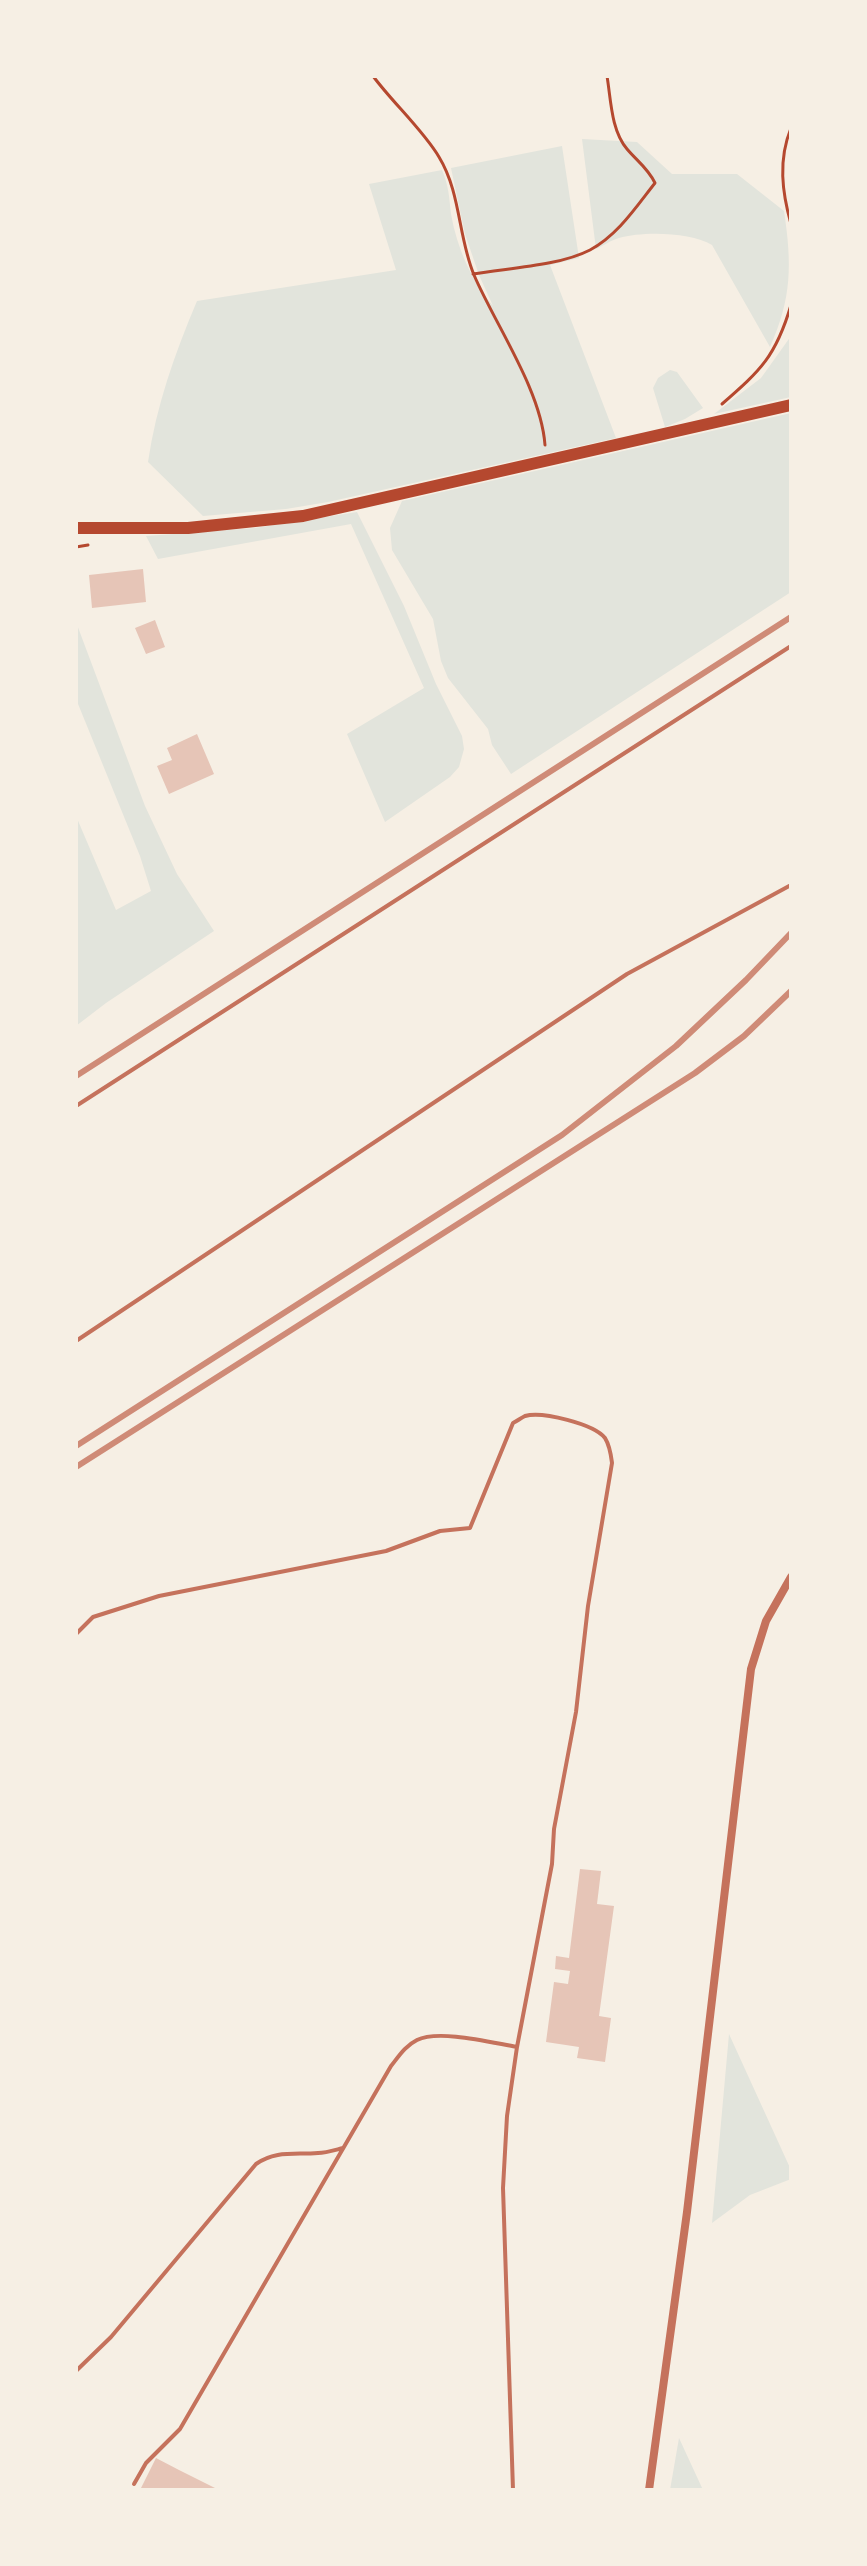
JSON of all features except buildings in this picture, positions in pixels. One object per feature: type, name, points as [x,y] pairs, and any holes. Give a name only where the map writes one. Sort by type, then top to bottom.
[{"type":"main road","points":[[76,528],[188,528],[303,516],[791,405]]},
{"type":"street","points":[[649,2490],[687,2212],[751,1669],[766,1621],[791,1577]]},
{"type":"lane","points":[[76,1106],[791,646]]},
{"type":"lane","points":[[76,1341],[627,974],[791,885]]},
{"type":"lane","points":[[76,1634],[93,1617],[159,1596],[386,1551],[440,1531],[470,1528],[513,1423],[526,1416],[552,1417],[593,1428],[604,1437],[610,1448],[612,1463],[588,1606],[576,1712],[507,2116],[503,2188],[513,2490]]},
{"type":"lane","points":[[134,2484],[146,2463],[180,2429],[404,2048],[421,2038],[455,2037],[517,2047]]},
{"type":"lane","points":[[76,2371],[111,2337],[256,2164],[267,2156],[319,2153],[343,2148]]},
{"type":"path","points":[[373,76],[438,154],[447,171],[473,274],[526,382],[544,434],[546,461]]},
{"type":"path","points":[[473,274],[572,257],[592,249],[618,229],[655,183],[650,172],[625,148],[615,130],[607,76]]},
{"type":"path","points":[[791,128],[786,141],[782,192],[791,224]]},
{"type":"path","points":[[704,425],[713,412],[758,372],[782,337],[791,305]]},
{"type":"shaded area","points":[[582,139],[637,142],[672,174],[737,174],[784,211],[788,280],[783,313],[770,347],[712,245],[692,237],[653,234],[619,238],[596,249]]},
{"type":"shaded area","points":[[562,146],[579,258],[550,265],[616,438],[328,502],[203,516],[148,462],[167,380],[197,301],[396,270],[369,184],[442,170],[461,251],[478,285],[493,306],[465,234],[451,168]]},
{"type":"shaded area","points":[[791,336],[791,397],[714,414],[761,378]]},
{"type":"shaded area","points":[[670,370],[677,372],[703,408],[665,427],[653,388],[658,378]]},
{"type":"shaded area","points":[[791,413],[791,592],[511,774],[492,745],[488,729],[448,678],[441,661],[433,619],[392,550],[390,528],[402,501]]},
{"type":"shaded area","points":[[357,512],[404,606],[436,684],[462,736],[464,749],[459,767],[450,777],[385,822],[347,734],[424,688],[351,524],[158,559],[146,536],[255,528]]},
{"type":"shaded area","points":[[76,622],[145,806],[177,874],[214,931],[76,1026],[76,816],[116,910],[151,891],[140,856],[76,699]]},
{"type":"shaded area","points":[[729,2034],[791,2170],[791,2179],[750,2195],[712,2223]]},
{"type":"shaded area","points":[[679,2438],[703,2490],[670,2490]]},
{"type":"railway","points":[[76,1076],[791,617]]},
{"type":"railway","points":[[76,1446],[562,1135],[676,1046],[791,933]]},
{"type":"railway","points":[[76,1467],[695,1073],[744,1036],[791,991]]}]
